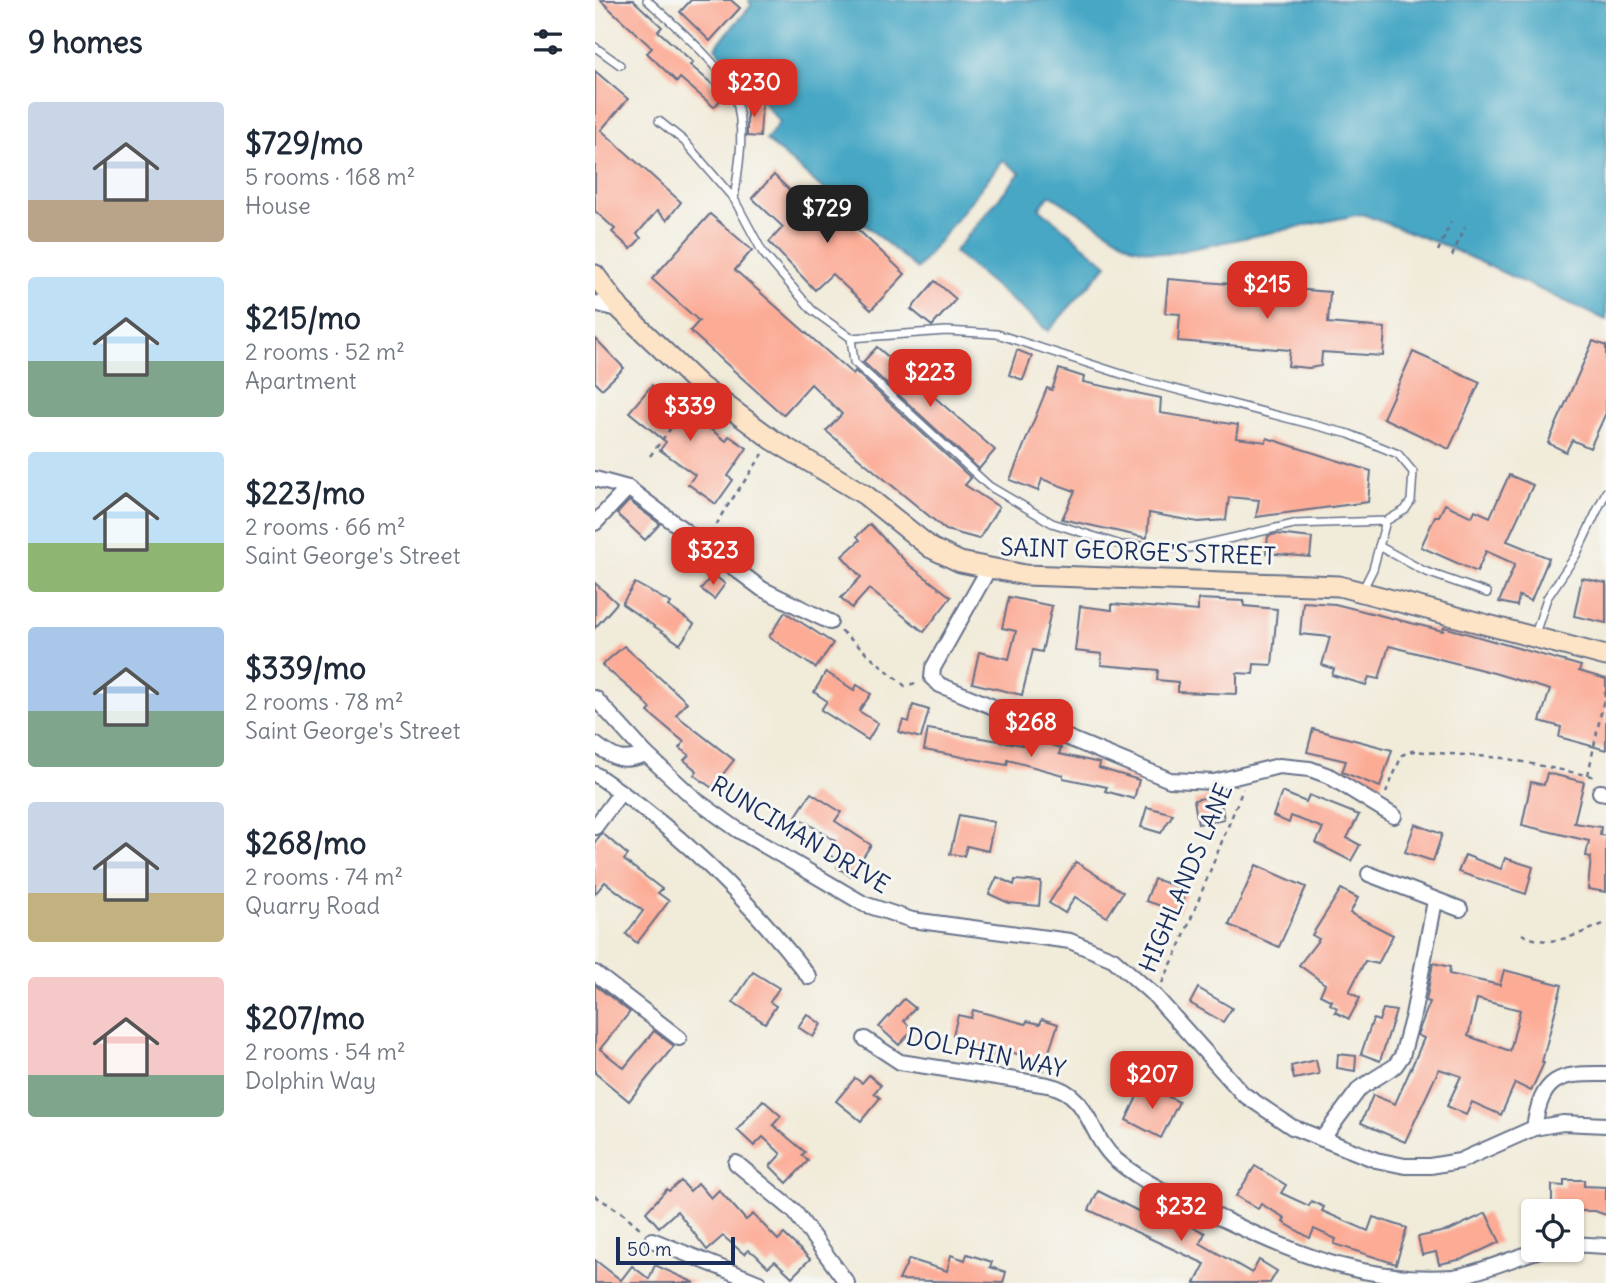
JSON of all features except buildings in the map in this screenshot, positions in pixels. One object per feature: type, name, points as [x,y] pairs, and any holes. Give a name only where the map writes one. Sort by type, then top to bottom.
[{"type":"main road","name":"SAINT GEORGE'S STREET","points":[[595,275],[621,310],[700,386],[773,440],[865,495],[931,548],[960,562],[988,570],[1117,581],[1322,584],[1362,590],[1606,656]]},
{"type":"street","points":[[595,303],[621,310]]},
{"type":"street","points":[[595,480],[628,488],[762,589],[829,622]]},
{"type":"street","points":[[595,523],[628,488]]},
{"type":"street","points":[[988,570],[937,660],[932,678],[940,685],[1170,780],[1214,782],[1279,766],[1310,769],[1329,776],[1394,816]]},
{"type":"street","name":"RUNCIMAN DRIVE","points":[[595,698],[646,754],[695,800],[738,830],[864,904],[912,920],[1014,933],[1089,947],[1130,971],[1243,1094],[1269,1114],[1322,1139],[1376,1160],[1405,1166],[1430,1166],[1460,1161],[1534,1128],[1563,1123],[1606,1125]]},
{"type":"street","points":[[595,744],[619,760],[629,760],[646,754]]},
{"type":"street","points":[[595,774],[722,875],[753,907],[809,977]]},
{"type":"street","points":[[595,827],[621,792]]},
{"type":"street","points":[[1369,874],[1460,909]]},
{"type":"street","points":[[1322,1139],[1360,1088],[1395,1066],[1402,1056],[1413,1015],[1434,901]]},
{"type":"street","points":[[595,973],[679,1038]]},
{"type":"street","name":"DOLPHIN WAY","points":[[865,1039],[900,1062],[1048,1084],[1068,1091],[1076,1097],[1102,1145],[1125,1167],[1206,1211],[1327,1267],[1375,1278],[1414,1280],[1455,1276],[1521,1256]]},
{"type":"street","points":[[1534,1128],[1537,1105],[1554,1079],[1570,1073],[1606,1074]]},
{"type":"street","points":[[736,1163],[793,1211],[847,1283]]},
{"type":"street","points":[[652,1240],[759,1283]]},
{"type":"street","points":[[1584,1245],[1606,1246]]},
{"type":"lane","points":[[647,0],[679,28],[722,75],[735,95],[741,148],[734,199]]},
{"type":"lane","points":[[595,47],[620,65]]},
{"type":"lane","points":[[659,121],[684,141],[734,199],[763,253],[812,310],[851,338],[946,331],[997,334],[1143,381],[1349,434],[1398,454],[1413,472],[1411,501],[1397,517],[1386,521],[1294,524],[1188,548],[1121,545],[1052,523],[989,486],[935,440],[854,362],[851,338]]},
{"type":"lane","points":[[1533,638],[1546,598],[1576,555],[1606,492]]},
{"type":"lane","points":[[1362,590],[1373,569],[1386,521]]},
{"type":"lane","points":[[1379,546],[1424,570],[1487,593]]},
{"type":"path","points":[[1439,251],[1451,222]]},
{"type":"path","points":[[1452,256],[1465,227]]},
{"type":"path","points":[[650,456],[700,386]]},
{"type":"path","points":[[694,538],[700,532],[709,538],[722,514],[773,440]]},
{"type":"path","points":[[829,622],[905,686],[932,678]]},
{"type":"path","points":[[1588,776],[1606,689]]},
{"type":"path","points":[[1381,807],[1402,755],[1412,751],[1492,757],[1606,778]]},
{"type":"path","name":"HIGHLANDS LANE","points":[[1155,996],[1180,946],[1249,773]]},
{"type":"path","points":[[1588,776],[1603,792]]},
{"type":"path","points":[[1521,934],[1540,942],[1551,942],[1606,923]]},
{"type":"path","points":[[595,1196],[624,1214],[652,1240]]},
{"type":"water","points":[[749,0],[1606,0],[1606,320],[1443,245],[1362,214],[1166,254],[1133,247],[1050,195],[1039,208],[1107,265],[1048,331],[954,252],[1020,173],[1003,160],[917,269],[766,140],[780,122],[715,47],[751,6]]}]
